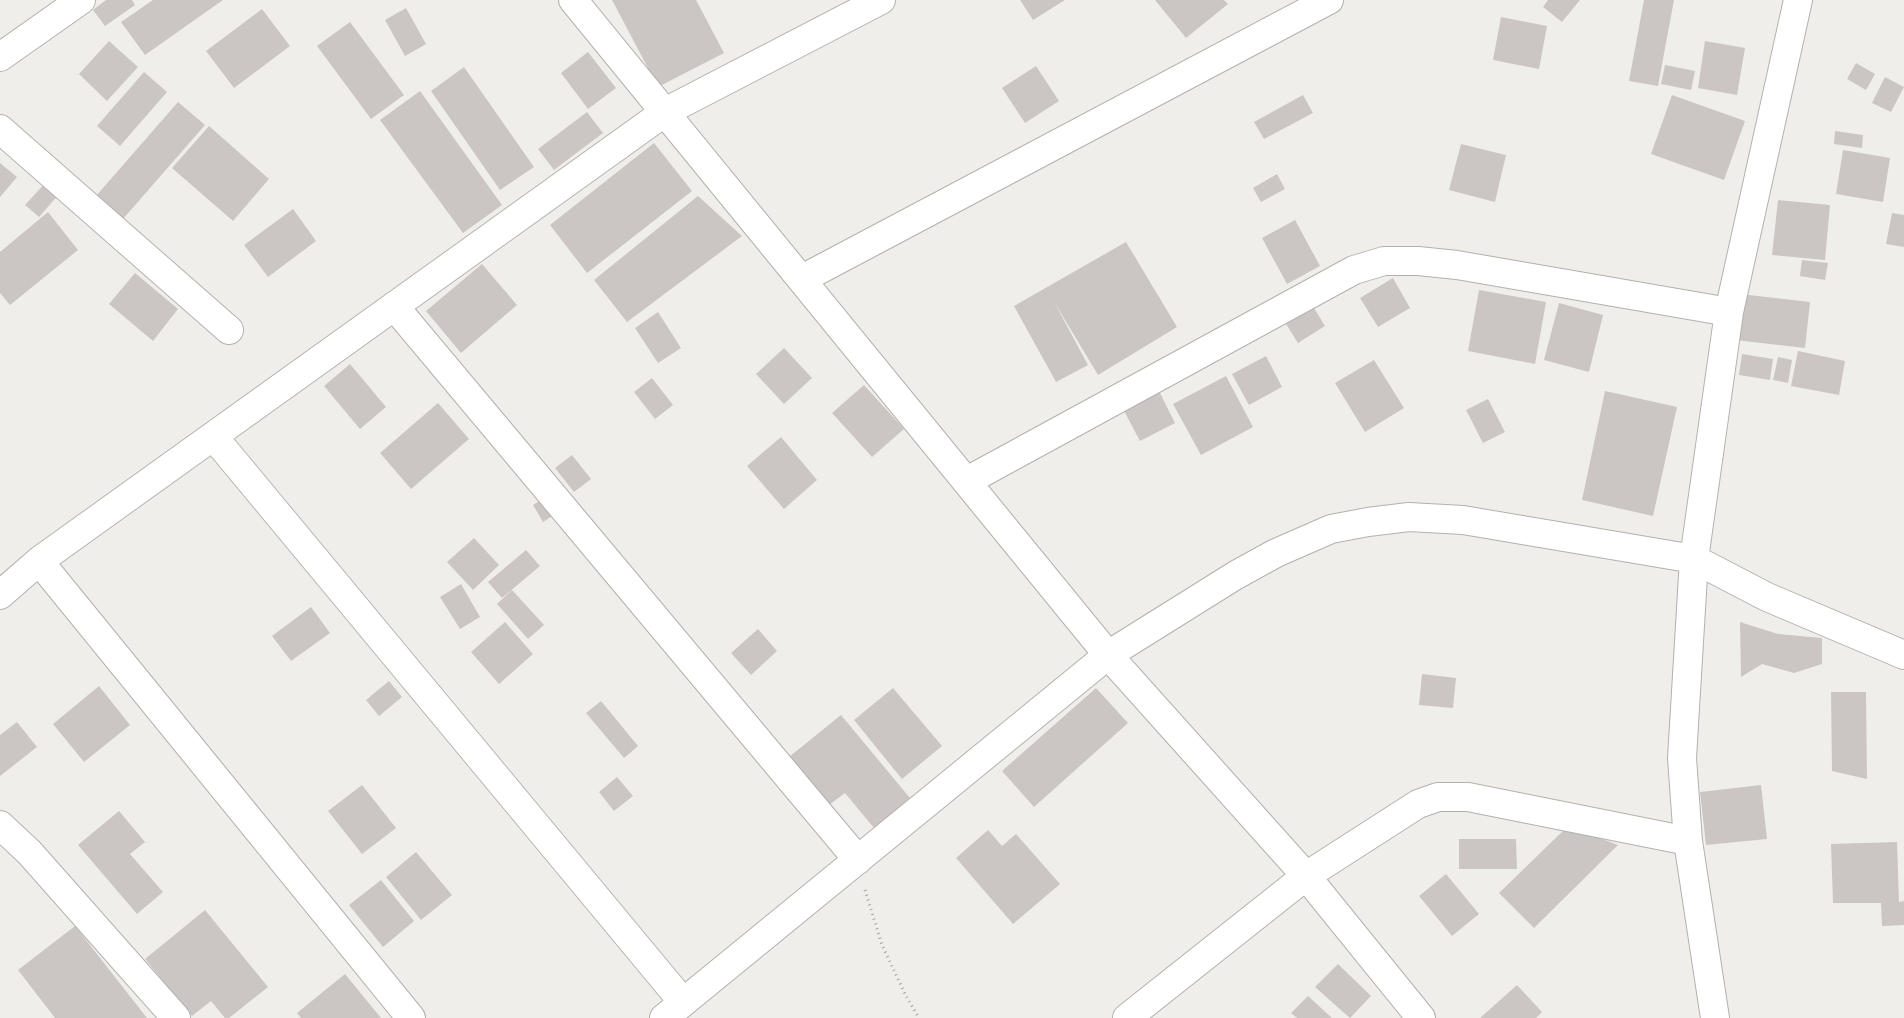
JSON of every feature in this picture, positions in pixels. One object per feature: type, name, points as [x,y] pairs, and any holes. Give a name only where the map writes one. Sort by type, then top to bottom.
[{"type":"street","points":[[0,57],[81,0]]},
{"type":"street","points":[[574,0],[1108,655],[1306,876],[1421,1018]]},
{"type":"street","points":[[0,595],[39,561],[665,112],[881,0]]},
{"type":"street","points":[[802,279],[1329,0]]},
{"type":"street","points":[[1716,1018],[1688,841],[1682,758],[1694,559],[1729,312],[1798,0]]},
{"type":"street","points":[[0,129],[229,330]]},
{"type":"street","points":[[967,481],[1354,270],[1384,261],[1418,261],[1457,266],[1729,312]]},
{"type":"street","points":[[394,306],[858,860]]},
{"type":"street","points":[[213,436],[673,1010],[1108,655],[1276,553],[1331,529],[1409,517],[1463,520],[1694,559],[1767,597],[1904,655]]},
{"type":"street","points":[[39,561],[411,1018]]},
{"type":"street","points":[[1128,1018],[1306,876],[1418,804],[1438,797],[1468,797],[1688,841]]},
{"type":"street","points":[[0,825],[29,852],[176,1018]]},
{"type":"path","points":[[858,860],[882,945],[906,996],[919,1018]]},
{"type":"building","points":[[106,0],[132,0],[135,5],[105,26],[93,10]]},
{"type":"building","points":[[153,0],[223,0],[145,55],[121,22]]},
{"type":"building","points":[[612,0],[696,0],[724,53],[658,87]]},
{"type":"building","points":[[1020,0],[1065,0],[1033,20]]},
{"type":"building","points":[[1155,0],[1224,0],[1228,4],[1186,38]]},
{"type":"building","points":[[1548,0],[1580,0],[1562,22],[1543,7]]},
{"type":"building","points":[[1644,0],[1674,0],[1658,86],[1629,81]]},
{"type":"building","points":[[406,8],[426,44],[405,56],[385,20]]},
{"type":"building","points":[[262,9],[290,46],[234,88],[206,51]]},
{"type":"building","points":[[1501,17],[1547,26],[1539,69],[1493,60]]},
{"type":"building","points":[[350,22],[404,95],[371,119],[317,46]]},
{"type":"building","points":[[109,41],[138,67],[107,101],[79,74]]},
{"type":"building","points":[[1705,41],[1745,48],[1737,95],[1698,88]]},
{"type":"building","points":[[588,52],[616,88],[588,109],[561,73]]},
{"type":"building","points":[[1856,63],[1875,74],[1866,90],[1847,79]]},
{"type":"building","points":[[1665,65],[1695,71],[1691,90],[1661,84]]},
{"type":"building","points":[[1036,66],[1059,101],[1025,123],[1002,88]]},
{"type":"building","points":[[464,67],[534,167],[500,190],[431,91]]},
{"type":"building","points":[[144,72],[167,92],[120,146],[97,126]]},
{"type":"building","points":[[1885,77],[1904,87],[1891,112],[1872,103]]},
{"type":"building","points":[[420,91],[502,205],[463,233],[380,120]]},
{"type":"building","points":[[1303,95],[1313,113],[1264,139],[1254,122]]},
{"type":"building","points":[[1672,95],[1745,121],[1724,180],[1651,154]]},
{"type":"building","points":[[178,102],[205,125],[123,219],[96,196]]},
{"type":"building","points":[[587,112],[603,133],[554,170],[538,149]]},
{"type":"building","points":[[209,126],[269,179],[233,221],[172,168]]},
{"type":"building","points":[[1835,131],[1863,135],[1862,148],[1834,144]]},
{"type":"building","points":[[654,143],[692,191],[587,273],[550,225]]},
{"type":"building","points":[[1461,144],[1506,155],[1495,202],[1449,190]]},
{"type":"building","points":[[1843,150],[1890,158],[1883,202],[1836,194]]},
{"type":"building","points":[[0,163],[17,177],[0,197]]},
{"type":"building","points":[[1277,174],[1285,189],[1261,202],[1253,188]]},
{"type":"building","points":[[48,180],[61,192],[39,217],[25,205]]},
{"type":"building","points":[[698,196],[742,236],[627,322],[594,280]]},
{"type":"building","points":[[1778,200],[1830,205],[1825,260],[1772,255]]},
{"type":"building","points":[[293,209],[316,241],[268,277],[244,245]]},
{"type":"building","points":[[48,212],[78,250],[10,305],[0,293],[0,252]]},
{"type":"building","points":[[1892,213],[1904,215],[1904,247],[1886,244]]},
{"type":"building","points":[[1295,220],[1320,266],[1287,284],[1262,238]]},
{"type":"building","points":[[1126,242],[1177,327],[1098,375],[1053,300],[1088,365],[1056,382],[1014,306]]},
{"type":"building","points":[[1802,260],[1828,263],[1825,280],[1800,276]]},
{"type":"building","points":[[482,264],[517,305],[461,353],[426,311]]},
{"type":"building","points":[[135,273],[178,309],[153,341],[109,304]]},
{"type":"building","points":[[1393,278],[1410,308],[1378,327],[1360,298]]},
{"type":"building","points":[[1479,290],[1546,302],[1535,364],[1468,351]]},
{"type":"building","points":[[1740,294],[1810,302],[1805,348],[1735,340]]},
{"type":"building","points":[[1559,303],[1603,315],[1589,372],[1544,360]]},
{"type":"building","points":[[1314,308],[1325,326],[1298,343],[1286,324]]},
{"type":"building","points":[[658,312],[681,348],[658,363],[635,328]]},
{"type":"building","points":[[784,348],[812,378],[784,404],[756,374]]},
{"type":"building","points":[[1798,351],[1845,361],[1839,395],[1791,386]]},
{"type":"building","points":[[1742,354],[1773,359],[1770,380],[1739,375]]},
{"type":"building","points":[[1266,356],[1282,387],[1249,405],[1232,374]]},
{"type":"building","points":[[1778,357],[1792,360],[1788,383],[1773,380]]},
{"type":"building","points":[[1374,360],[1404,408],[1365,432],[1335,383]]},
{"type":"building","points":[[350,364],[386,407],[360,429],[324,386]]},
{"type":"building","points":[[1226,376],[1253,427],[1201,455],[1173,404]]},
{"type":"building","points":[[652,378],[673,405],[655,419],[634,392]]},
{"type":"building","points":[[864,385],[904,429],[872,457],[832,413]]},
{"type":"building","points":[[1157,387],[1175,423],[1140,441],[1121,405]]},
{"type":"building","points":[[1605,391],[1677,407],[1653,516],[1582,500]]},
{"type":"building","points":[[1488,399],[1505,432],[1483,443],[1466,410]]},
{"type":"building","points":[[438,403],[469,439],[411,489],[380,453]]},
{"type":"building","points":[[781,437],[817,480],[784,509],[747,466]]},
{"type":"building","points":[[572,455],[591,479],[574,492],[555,468]]},
{"type":"building","points":[[546,497],[557,513],[543,522],[533,505]]},
{"type":"building","points":[[474,538],[499,565],[473,590],[447,562]]},
{"type":"building","points":[[526,550],[540,566],[502,598],[488,582]]},
{"type":"building","points":[[461,584],[480,617],[460,629],[440,597]]},
{"type":"building","points":[[512,590],[544,625],[528,639],[497,604]]},
{"type":"building","points":[[311,607],[330,633],[291,661],[272,636]]},
{"type":"building","points":[[505,622],[533,654],[499,684],[471,652]]},
{"type":"building","points":[[1740,622],[1778,634],[1822,638],[1822,664],[1794,673],[1762,664],[1741,677]]},
{"type":"building","points":[[758,629],[777,651],[751,675],[731,653]]},
{"type":"building","points":[[1422,674],[1456,678],[1453,708],[1419,705]]},
{"type":"building","points":[[389,681],[402,697],[379,716],[366,700]]},
{"type":"building","points":[[99,686],[130,725],[84,762],[53,724]]},
{"type":"building","points":[[893,688],[942,746],[902,779],[854,720]]},
{"type":"building","points":[[1096,688],[1128,723],[1034,807],[1002,771]]},
{"type":"building","points":[[1831,692],[1866,692],[1867,779],[1832,771]]},
{"type":"building","points":[[601,701],[638,746],[624,758],[586,713]]},
{"type":"building","points":[[841,715],[910,798],[874,828],[845,793],[829,805],[789,757]]},
{"type":"building","points":[[17,722],[37,747],[0,776],[0,735]]},
{"type":"building","points":[[617,777],[633,796],[614,811],[599,792]]},
{"type":"building","points":[[362,785],[396,828],[362,854],[328,811]]},
{"type":"building","points":[[1761,785],[1767,839],[1706,845],[1700,792]]},
{"type":"building","points":[[119,811],[145,842],[130,854],[163,892],[137,914],[78,845]]},
{"type":"building","points":[[1568,826],[1618,845],[1534,928],[1499,893]]},
{"type":"building","points":[[988,830],[1002,846],[1016,834],[1060,884],[1013,924],[956,858]]},
{"type":"building","points":[[1459,839],[1516,839],[1517,869],[1459,869]]},
{"type":"building","points":[[1897,842],[1899,902],[1904,901],[1904,925],[1882,926],[1881,903],[1833,903],[1831,844]]},
{"type":"building","points":[[416,852],[452,895],[421,920],[386,877]]},
{"type":"building","points":[[1446,874],[1479,914],[1452,936],[1419,896]]},
{"type":"building","points":[[381,880],[414,921],[383,947],[349,905]]},
{"type":"building","points":[[205,910],[268,987],[229,1018],[225,1018],[211,1001],[192,1016],[145,959]]},
{"type":"building","points":[[75,926],[147,1018],[55,1018],[18,970]]},
{"type":"building","points":[[1338,964],[1371,996],[1350,1018],[1315,987]]},
{"type":"building","points":[[345,974],[381,1018],[301,1018],[297,1013]]},
{"type":"building","points":[[1517,985],[1542,1012],[1536,1018],[1480,1018]]},
{"type":"building","points":[[1308,996],[1332,1018],[1297,1018],[1291,1013]]}]
